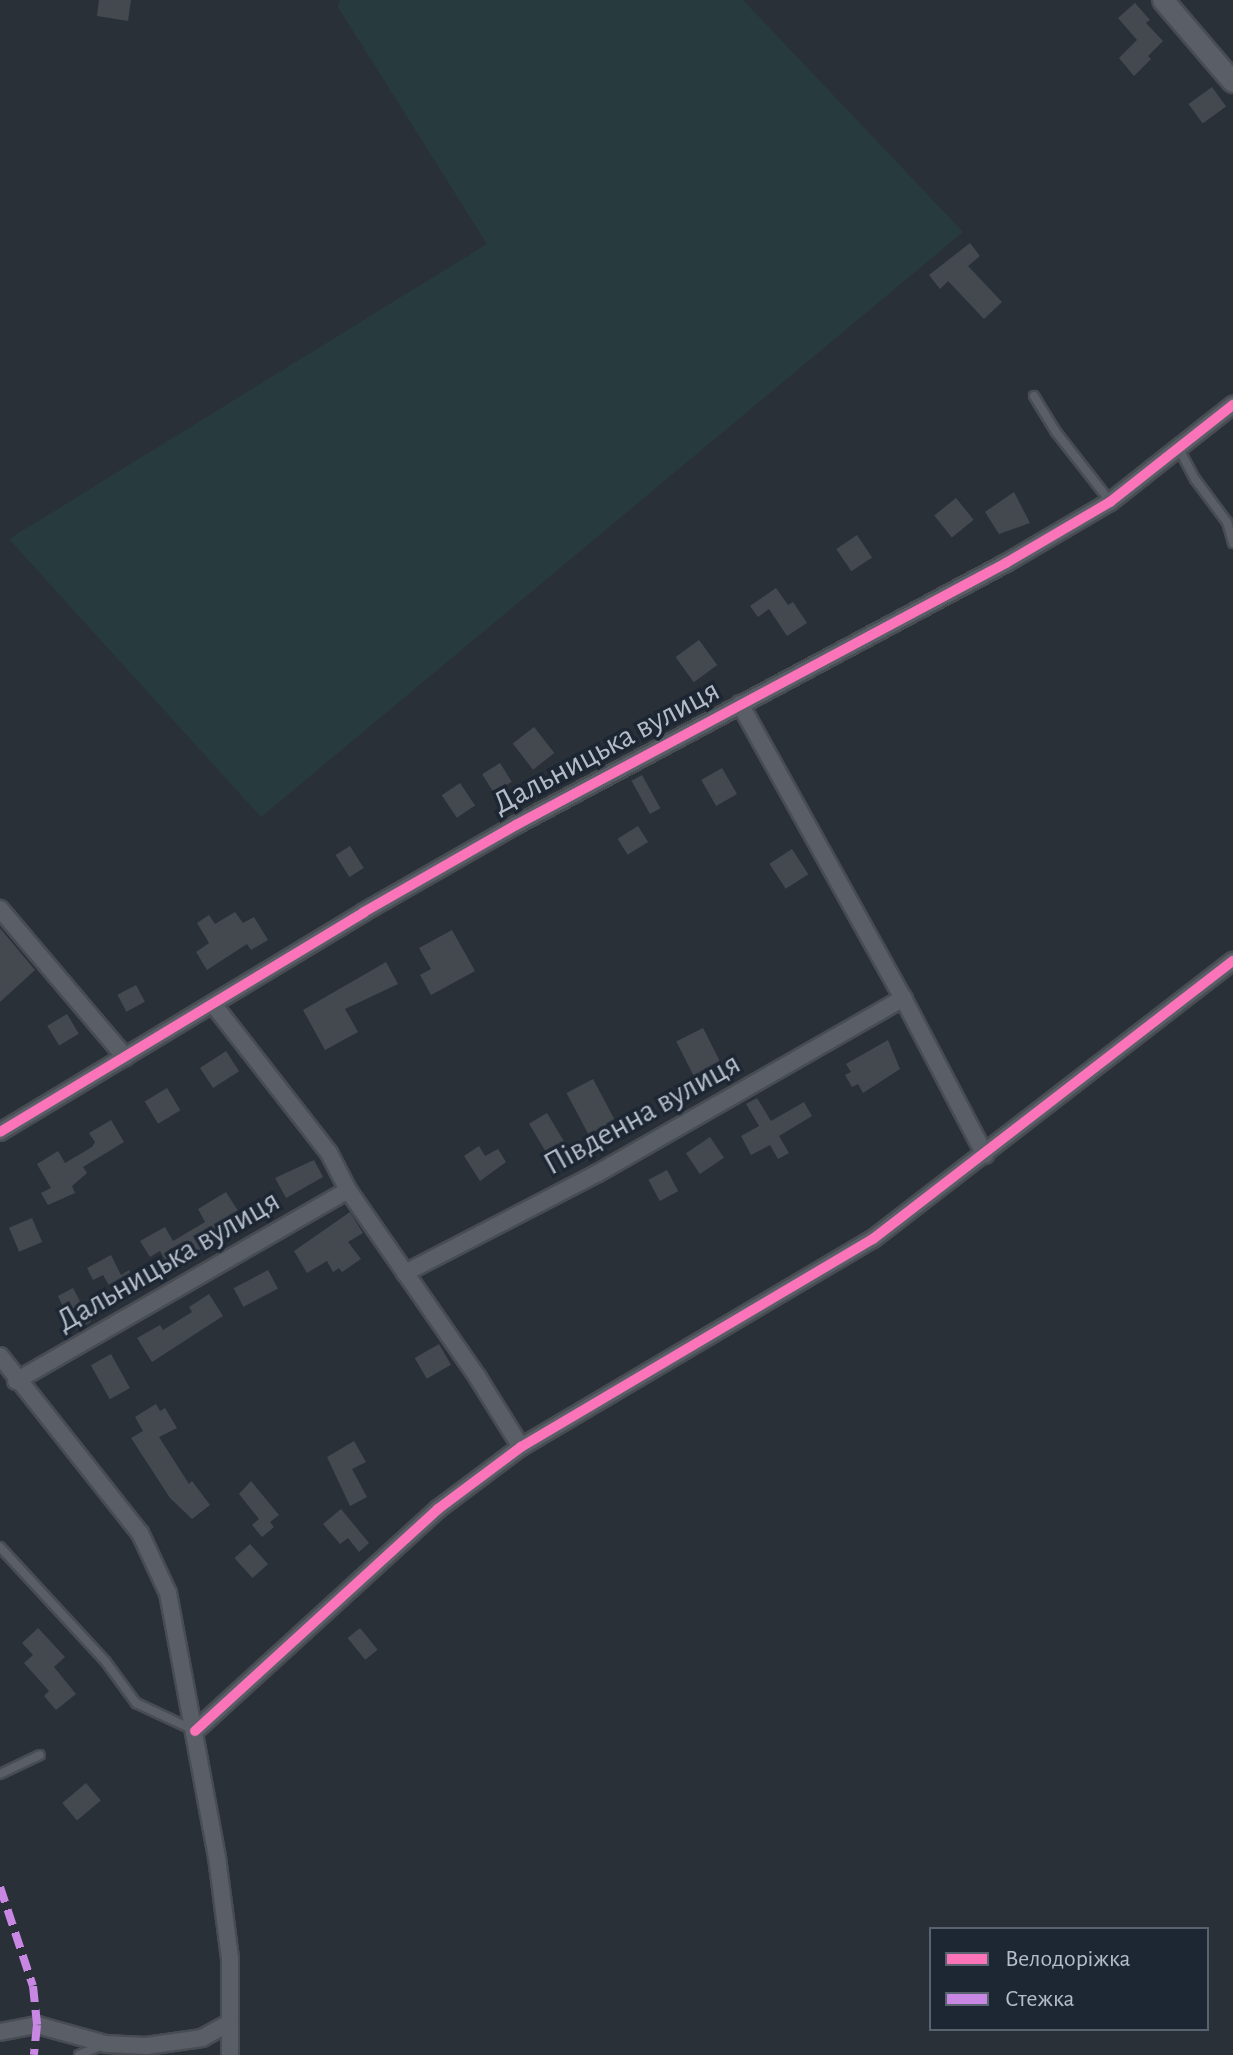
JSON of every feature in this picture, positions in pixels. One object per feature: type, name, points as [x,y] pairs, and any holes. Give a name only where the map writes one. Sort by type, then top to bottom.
[{"type":"street","points":[[1163,0],[1233,82]]},
{"type":"street","name":"Дальницька вулиця","points":[[0,1132],[516,825],[1006,563],[1110,502],[1233,405]]},
{"type":"street","points":[[740,704],[903,998],[985,1155]]},
{"type":"street","points":[[0,909],[125,1057]]},
{"type":"street","points":[[195,1731],[438,1509],[521,1447],[873,1239],[1233,961]]},
{"type":"street","name":"Південна вулиця","points":[[405,1273],[598,1173],[903,998]]},
{"type":"street","points":[[213,1004],[329,1153],[348,1190],[521,1447]]},
{"type":"street","name":"Дальницька вулиця","points":[[16,1381],[348,1190]]},
{"type":"street","points":[[0,1356],[16,1381],[140,1533],[168,1593],[195,1731],[230,1958],[230,2055]]},
{"type":"street","points":[[0,2032],[37,2025],[106,2044],[175,2044],[218,2032],[229,2023]]},
{"type":"lane","points":[[1034,396],[1056,432],[1110,502]]},
{"type":"lane","points":[[1179,449],[1195,479],[1230,524],[1233,543]]},
{"type":"lane","points":[[0,1547],[106,1662],[136,1703],[195,1731]]},
{"type":"lane","points":[[0,1774],[40,1755]]},
{"type":"lane","points":[[79,2055],[106,2044]]},
{"type":"green space","points":[[340,0],[743,0],[963,232],[261,817],[9,539],[487,244],[338,7]]},
{"type":"building","points":[[99,0],[131,0],[128,21],[97,16]]},
{"type":"building","points":[[1135,3],[1150,20],[1146,23],[1163,41],[1134,76],[1119,58],[1137,40],[1118,18]]},
{"type":"building","points":[[1212,87],[1226,106],[1203,123],[1189,104]]},
{"type":"building","points":[[970,243],[980,256],[968,266],[1002,302],[984,319],[948,281],[940,289],[929,275]]},
{"type":"building","points":[[1014,492],[1030,523],[999,534],[985,512]]},
{"type":"building","points":[[956,498],[974,520],[952,537],[934,516]]},
{"type":"building","points":[[857,535],[872,557],[851,571],[836,549]]},
{"type":"building","points":[[776,588],[788,605],[793,602],[807,623],[787,636],[769,609],[758,617],[750,606]]},
{"type":"building","points":[[699,640],[717,665],[694,682],[676,657]]},
{"type":"building","points":[[534,727],[554,753],[533,770],[513,744]]},
{"type":"building","points":[[500,763],[512,782],[494,793],[482,774]]},
{"type":"building","points":[[722,768],[737,794],[716,806],[701,780]]},
{"type":"building","points":[[642,775],[660,808],[650,814],[632,781]]},
{"type":"building","points":[[460,783],[475,805],[457,818],[442,795]]},
{"type":"building","points":[[638,826],[648,842],[628,855],[618,839]]},
{"type":"building","points":[[350,846],[364,868],[349,877],[336,855]]},
{"type":"building","points":[[792,849],[808,874],[786,889],[769,864]]},
{"type":"building","points":[[235,912],[243,923],[254,917],[268,940],[251,950],[247,944],[207,970],[196,952],[209,943],[197,923],[209,915],[215,924]]},
{"type":"building","points":[[0,928],[35,970],[0,1002]]},
{"type":"building","points":[[452,930],[475,971],[431,995],[420,975],[431,969],[419,948]]},
{"type":"building","points":[[386,962],[398,984],[345,1009],[358,1032],[325,1050],[303,1010]]},
{"type":"building","points":[[136,985],[145,1002],[126,1012],[117,995]]},
{"type":"building","points":[[67,1014],[79,1034],[59,1046],[47,1026]]},
{"type":"building","points":[[703,1028],[721,1064],[694,1077],[676,1042]]},
{"type":"building","points":[[888,1040],[900,1069],[863,1093],[858,1084],[852,1087],[845,1075],[851,1072],[846,1064]]},
{"type":"building","points":[[226,1051],[239,1071],[213,1088],[200,1068]]},
{"type":"building","points":[[593,1079],[615,1120],[589,1135],[567,1093]]},
{"type":"building","points":[[167,1088],[180,1110],[158,1124],[145,1101]]},
{"type":"building","points":[[757,1098],[771,1121],[804,1102],[812,1116],[779,1136],[789,1153],[778,1159],[770,1145],[751,1155],[741,1136],[759,1126],[746,1104]]},
{"type":"building","points":[[547,1113],[566,1145],[548,1156],[529,1124]]},
{"type":"building","points":[[111,1120],[124,1142],[83,1167],[87,1173],[72,1186],[75,1193],[48,1205],[41,1193],[51,1188],[37,1164],[58,1151],[65,1163],[92,1147],[95,1142],[89,1133]]},
{"type":"building","points":[[710,1137],[724,1158],[700,1174],[686,1153]]},
{"type":"building","points":[[479,1146],[485,1156],[498,1149],[506,1162],[480,1181],[464,1156]]},
{"type":"building","points":[[314,1160],[323,1177],[286,1198],[275,1178]]},
{"type":"building","points":[[667,1170],[678,1191],[660,1201],[648,1180]]},
{"type":"building","points":[[226,1192],[249,1228],[225,1241],[222,1237],[189,1256],[192,1262],[177,1271],[174,1266],[170,1269],[160,1251],[150,1257],[140,1241],[165,1227],[173,1241],[205,1222],[198,1209]]},
{"type":"building","points":[[350,1212],[363,1233],[348,1242],[361,1259],[342,1272],[339,1268],[333,1272],[327,1261],[307,1273],[294,1251]]},
{"type":"building","points":[[32,1218],[42,1242],[19,1252],[9,1228]]},
{"type":"building","points":[[111,1255],[121,1275],[129,1270],[141,1292],[120,1304],[103,1275],[93,1280],[87,1268]]},
{"type":"building","points":[[268,1270],[278,1289],[243,1307],[234,1288]]},
{"type":"building","points":[[73,1288],[91,1322],[76,1330],[73,1325],[68,1328],[62,1315],[66,1313],[58,1296]]},
{"type":"building","points":[[209,1294],[223,1316],[152,1362],[137,1338],[160,1325],[163,1330],[192,1312],[189,1307]]},
{"type":"building","points":[[439,1344],[451,1365],[427,1379],[415,1358]]},
{"type":"building","points":[[111,1354],[130,1388],[110,1399],[91,1365]]},
{"type":"building","points":[[156,1404],[160,1411],[165,1408],[177,1428],[159,1437],[189,1484],[192,1481],[210,1505],[192,1519],[170,1498],[131,1438],[143,1431],[135,1417]]},
{"type":"building","points":[[354,1441],[366,1462],[352,1469],[367,1497],[350,1506],[327,1457]]},
{"type":"building","points":[[251,1481],[279,1515],[270,1522],[274,1527],[262,1537],[252,1525],[259,1519],[239,1494]]},
{"type":"building","points":[[341,1509],[369,1543],[359,1552],[348,1538],[340,1544],[323,1524]]},
{"type":"building","points":[[250,1544],[268,1564],[252,1578],[234,1558]]},
{"type":"building","points":[[38,1628],[65,1657],[54,1667],[76,1694],[56,1710],[44,1696],[49,1691],[24,1663],[33,1655],[22,1643]]},
{"type":"building","points":[[360,1628],[378,1650],[365,1660],[348,1638]]},
{"type":"building","points":[[86,1783],[101,1801],[77,1821],[62,1803]]},
{"type":"marked path","points":[[0,1887],[33,1986],[37,2025],[34,2055]]},
{"type":"cycle path","points":[[0,1132],[364,912],[516,825],[1006,563],[1110,502],[1233,405]]},
{"type":"cycle path","points":[[195,1731],[438,1509],[521,1447],[873,1239],[1233,961]]}]
